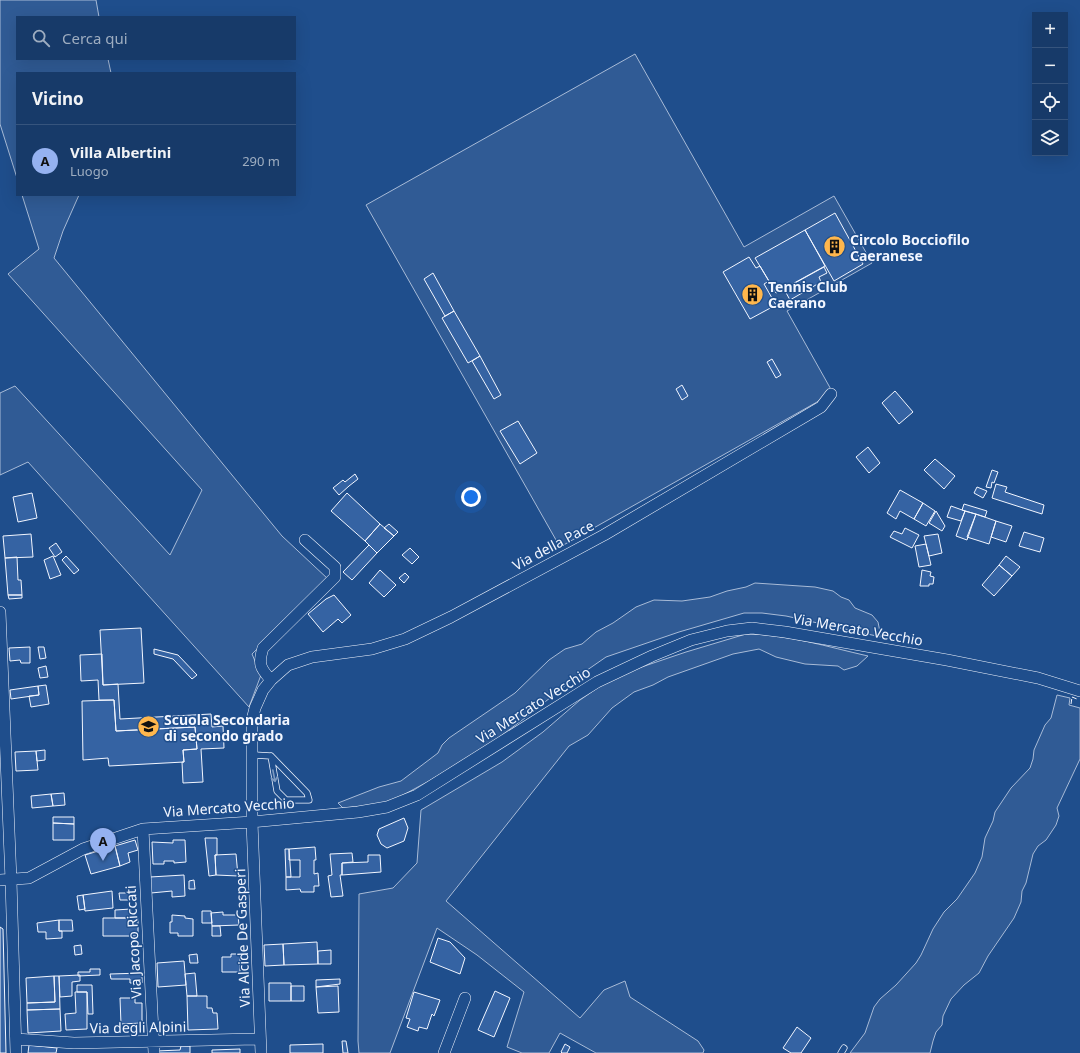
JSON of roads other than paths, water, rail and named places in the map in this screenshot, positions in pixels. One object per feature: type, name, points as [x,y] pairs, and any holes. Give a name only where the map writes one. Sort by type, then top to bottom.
[{"type":"street","name":"Via della Pace","points":[[252,822],[252,720],[255,708],[263,690],[271,680],[288,665],[312,657],[350,653],[378,647],[404,639],[451,617],[604,535],[821,407],[831,394]]},
{"type":"street","points":[[271,680],[262,670],[260,659],[263,648],[335,577],[335,567],[304,540]]},
{"type":"street","points":[[0,612],[6,880],[16,1053]]},
{"type":"street","name":"Via Mercato Vecchio","points":[[6,880],[29,878],[83,849],[143,829],[252,822],[358,812],[387,806],[417,795],[597,682],[652,656],[691,640],[727,631],[752,628],[785,632],[947,660],[1038,678],[1080,691]]},
{"type":"street","name":"Via Alcide De Gasperi","points":[[252,822],[261,1053]]},
{"type":"street","name":"Via Jacopo Riccati","points":[[143,829],[154,1047]]},
{"type":"street","points":[[444,1053],[465,998]]},
{"type":"street","name":"Via degli Alpini","points":[[16,1039],[154,1047],[260,1039]]},
{"type":"lane","points":[[252,755],[271,756],[307,793],[309,800],[286,800],[277,791],[271,756]]},
{"type":"place","name":"Circolo Bocciofilo Caeranese","points":[[834,247]]},
{"type":"place","name":"Tennis Club Caerano","points":[[753,294]]},
{"type":"place","name":"Scuola Secondaria di secondo grado","points":[[148,727]]},
{"type":"place","name":"Villa Albertini","points":[[103,861]]}]
